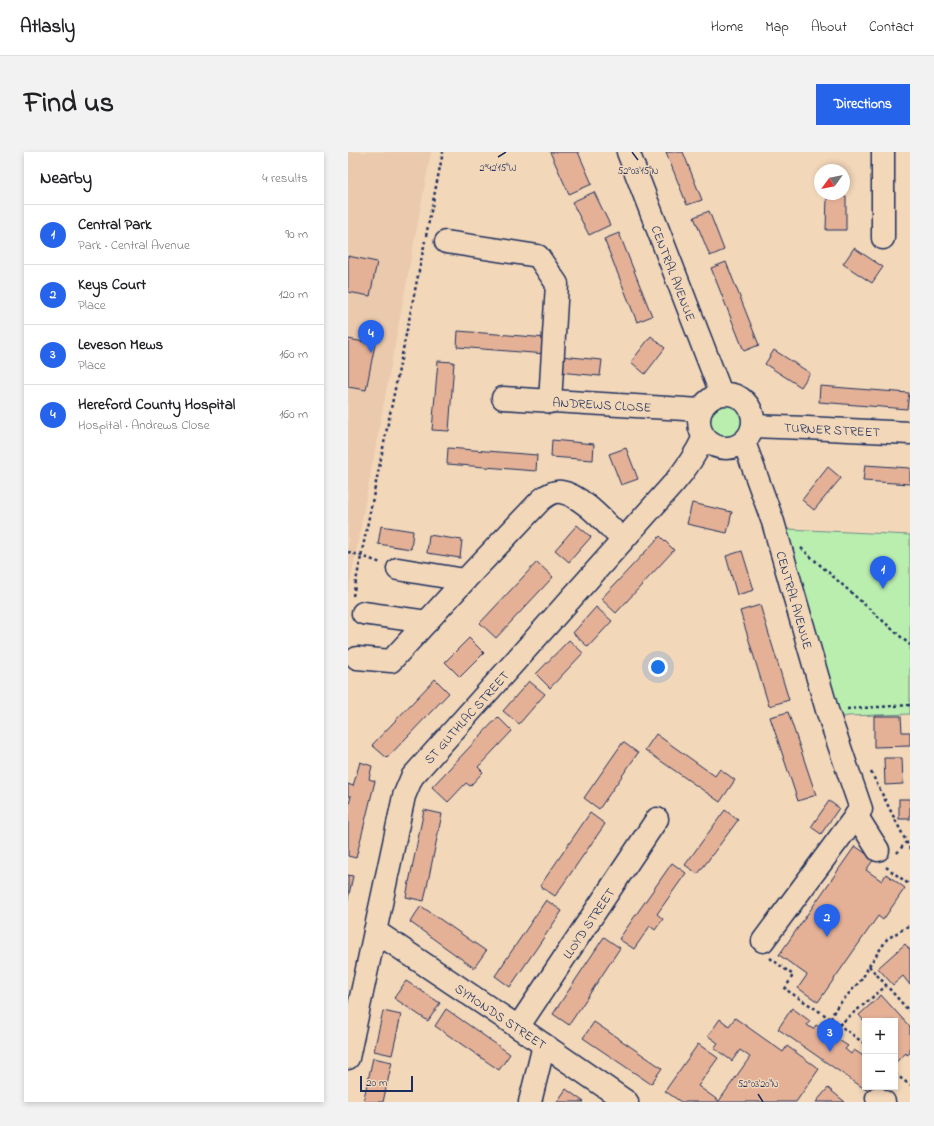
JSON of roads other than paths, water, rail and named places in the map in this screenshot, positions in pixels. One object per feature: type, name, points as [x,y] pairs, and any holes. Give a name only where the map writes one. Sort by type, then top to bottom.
[{"type":"street","name":"CENTRAL AVENUE","points":[[628,152],[721,394]]},
{"type":"street","points":[[883,152],[883,238]]},
{"type":"street","points":[[446,242],[538,256],[557,284],[550,402]]},
{"type":"street","points":[[730,393],[746,401],[751,408],[754,417],[748,434],[736,446],[728,448],[719,447],[704,437],[699,424],[701,410],[706,402],[713,397],[730,393]]},
{"type":"street","name":"ANDREWS CLOSE","points":[[503,398],[701,410]]},
{"type":"street","name":"TURNER STREET","points":[[748,434],[807,428],[910,433]]},
{"type":"street","name":"CENTRAL AVENUE","points":[[748,434],[827,710],[861,809],[856,815]]},
{"type":"street","name":"ST GUTHLAC STREET","points":[[348,1058],[404,796],[412,778],[686,469],[704,437]]},
{"type":"street","points":[[358,658],[390,661],[541,500],[550,493],[560,492],[581,501],[623,540]]},
{"type":"street","points":[[398,569],[466,580]]},
{"type":"street","points":[[358,606],[427,622]]},
{"type":"street","points":[[763,941],[856,815],[887,856]]},
{"type":"street","name":"LLOYD STREET","points":[[518,1027],[657,820]]},
{"type":"street","name":"SYMONDS STREET","points":[[374,931],[627,1102]]},
{"type":"street","points":[[530,1102],[544,1045]]},
{"type":"place","name":"Hereford County Hospital","points":[[371,353]]},
{"type":"place","name":"Central Park","points":[[883,589]]},
{"type":"place","name":"Keys Court","points":[[827,937]]},
{"type":"place","name":"Leveson Mews","points":[[830,1052]]}]
